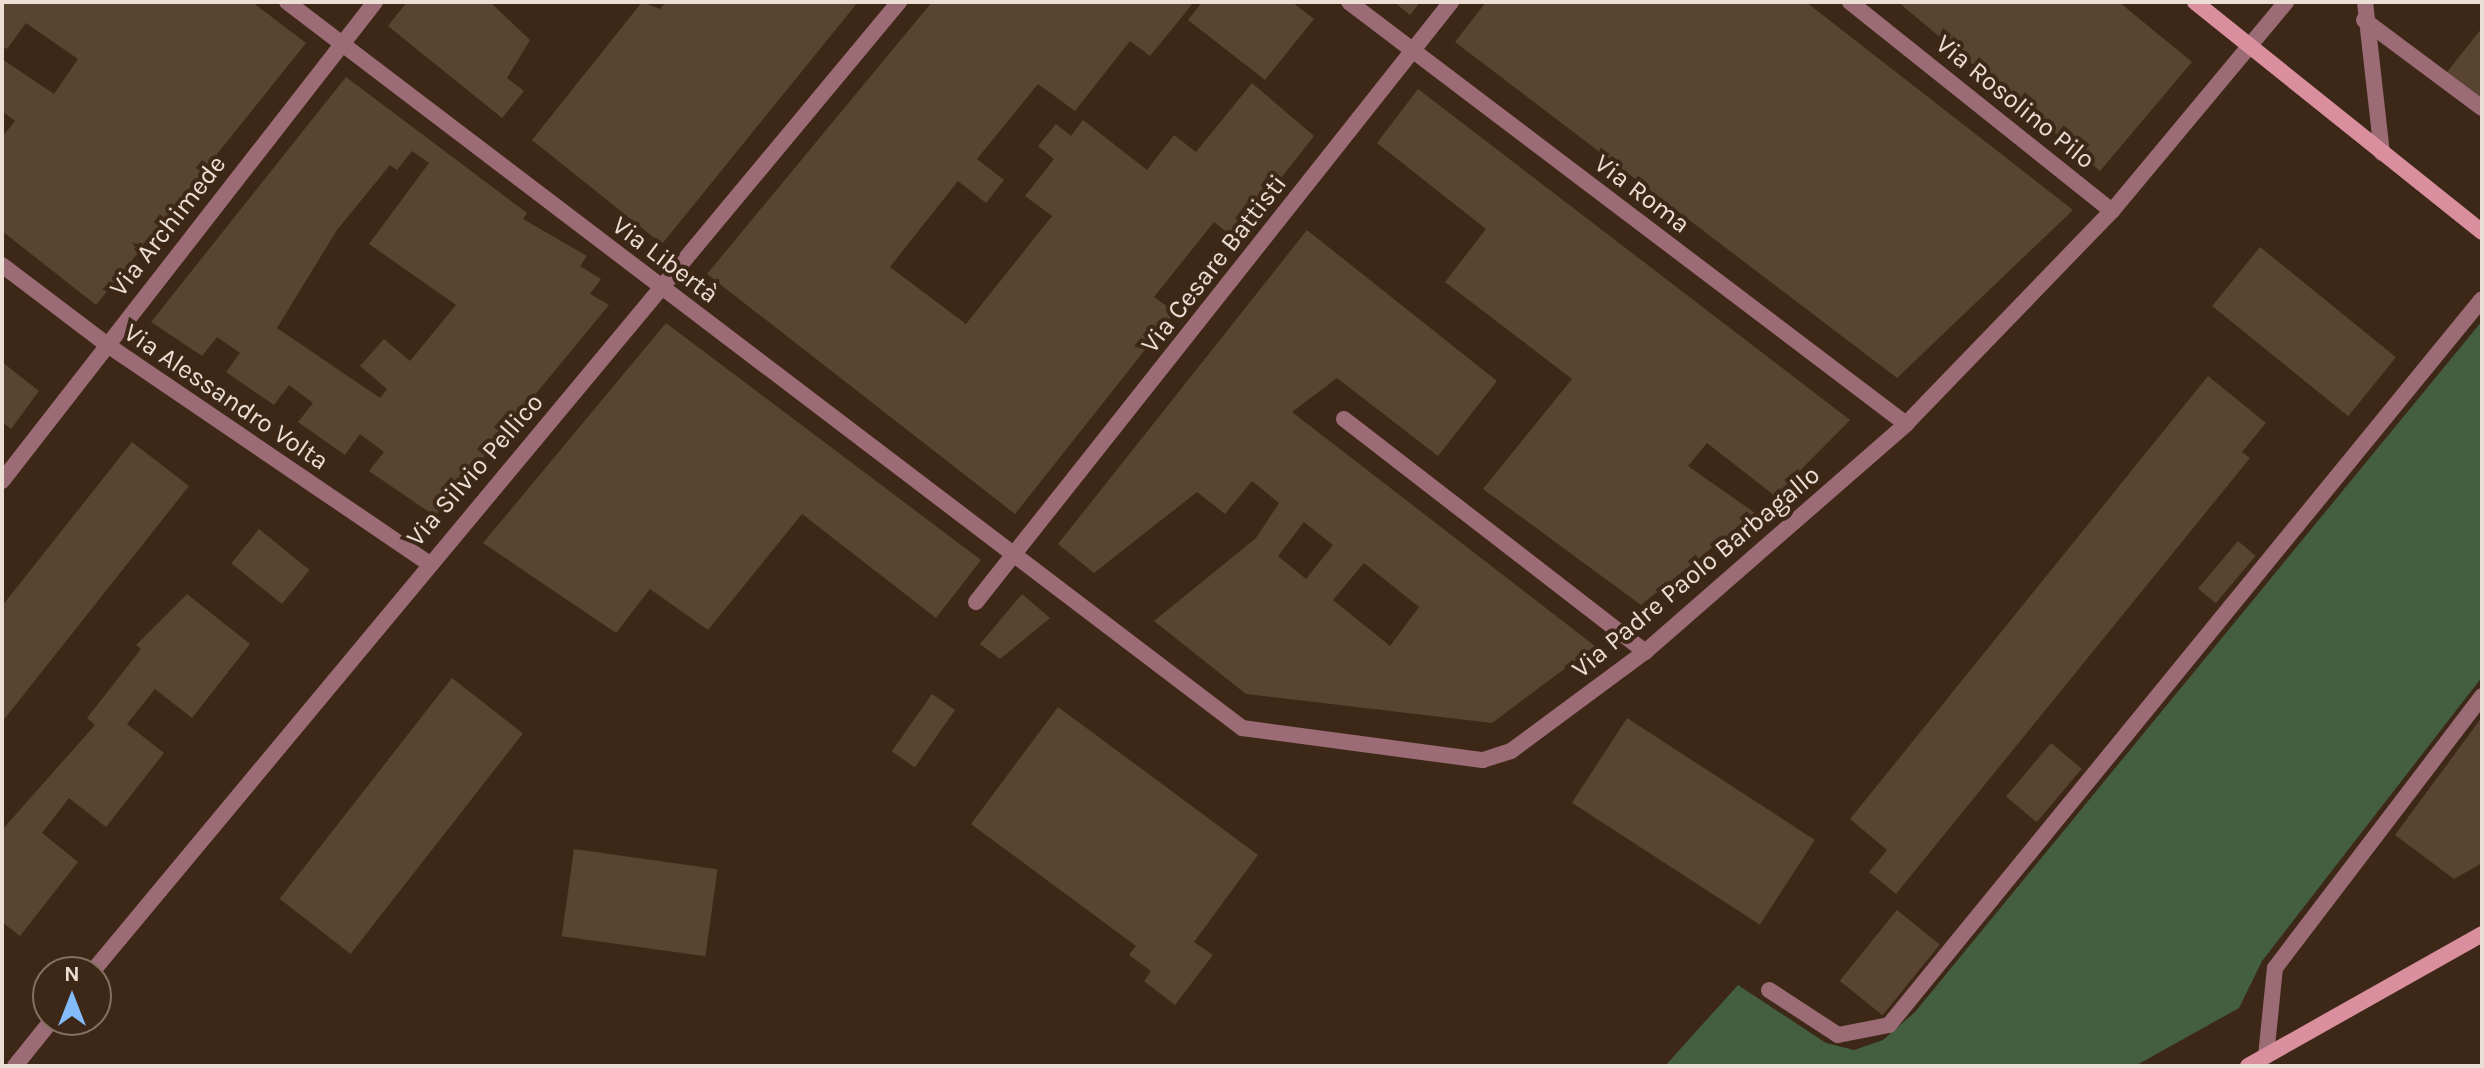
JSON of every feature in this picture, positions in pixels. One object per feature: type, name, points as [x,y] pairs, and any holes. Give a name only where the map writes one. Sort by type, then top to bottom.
[{"type":"street","name":"Via Libertà","points":[[287,2],[1014,555]]},
{"type":"street","name":"Via Archimede","points":[[2,481],[375,2]]},
{"type":"street","name":"Via Silvio Pellico","points":[[105,956],[427,562],[662,289],[899,2]]},
{"type":"street","name":"Via Roma","points":[[1349,2],[1906,424]]},
{"type":"street","name":"Via Cesare Battisti","points":[[976,602],[1451,2]]},
{"type":"street","name":"Via Rosolino Pilo","points":[[1850,2],[2112,211]]},
{"type":"street","points":[[2195,2],[2482,232]]},
{"type":"street","name":"Via Padre Paolo Barbagallo","points":[[1014,555],[1242,728],[1483,760],[1511,751],[1645,652],[1906,424],[2112,211],[2286,2]]},
{"type":"street","points":[[2365,2],[2364,20],[2382,153]]},
{"type":"street","points":[[2364,20],[2482,108]]},
{"type":"street","name":"Via Alessandro Volta","points":[[2,265],[106,344],[427,562]]},
{"type":"street","points":[[1769,990],[1838,1035],[1889,1025],[2482,299]]},
{"type":"street","points":[[1344,419],[1645,652]]},
{"type":"street","points":[[2266,1056],[2275,968],[2482,696]]},
{"type":"street","points":[[2248,1066],[2482,934]]},
{"type":"street","points":[[15,1066],[39,1036]]},
{"type":"green space","points":[[2482,321],[2482,677],[2262,961],[2239,1008],[2135,1066],[1665,1066],[1738,985],[1826,1043],[1854,1050],[1883,1040],[1915,1012]]},
{"type":"building","points":[[2,2],[252,2],[306,43],[96,305],[2,231],[2,137],[15,121],[2,111],[2,59],[54,94],[78,59],[26,23],[7,49],[2,46]]},
{"type":"building","points":[[407,2],[490,2],[530,40],[507,78],[524,91],[502,118],[388,26]]},
{"type":"building","points":[[642,2],[660,9],[666,2],[858,2],[662,244],[532,140]]},
{"type":"building","points":[[932,2],[1194,2],[1150,56],[1130,41],[1075,111],[1038,84],[977,159],[1004,180],[986,203],[958,181],[890,267],[966,324],[1052,216],[1025,196],[1054,159],[1038,146],[1056,124],[1071,136],[1083,120],[1147,170],[1174,135],[1196,152],[1252,83],[1314,136],[1234,238],[1214,222],[1154,297],[1175,312],[1015,514],[707,274]]},
{"type":"building","points":[[1202,2],[1292,2],[1314,19],[1265,80],[1188,20]]},
{"type":"building","points":[[1394,2],[1420,2],[1410,15]]},
{"type":"building","points":[[1486,2],[1806,2],[2073,210],[1897,378],[1455,42]]},
{"type":"building","points":[[1898,2],[2119,2],[2192,62],[2100,171]]},
{"type":"building","points":[[2482,28],[2482,108],[2443,77]]},
{"type":"building","points":[[346,77],[527,213],[523,219],[587,256],[580,266],[601,279],[590,294],[609,305],[435,516],[369,471],[384,452],[360,434],[345,455],[298,422],[313,403],[289,385],[274,405],[226,372],[240,353],[217,337],[202,356],[151,322]],"holes":[[[412,151],[429,163],[369,244],[456,305],[410,361],[384,339],[360,366],[387,389],[380,398],[277,328],[337,230],[390,165],[397,170]]]},
{"type":"building","points":[[1418,89],[1850,420],[1775,496],[1707,443],[1688,466],[1755,513],[1641,605],[1483,489],[1572,379],[1445,282],[1486,229],[1377,143]]},
{"type":"building","points":[[1307,230],[1497,381],[1438,456],[1337,378],[1292,412],[1595,646],[1492,723],[1246,694],[1154,621],[1256,538],[1279,503],[1252,481],[1225,514],[1197,492],[1094,573],[1058,544]],"holes":[[[1304,522],[1333,545],[1306,579],[1278,556]],[[1364,563],[1419,607],[1390,646],[1333,600]]]},
{"type":"building","points":[[2260,247],[2396,357],[2348,416],[2212,306]]},
{"type":"building","points":[[666,323],[981,560],[936,618],[802,514],[708,630],[650,589],[616,633],[483,543]]},
{"type":"building","points":[[2,362],[39,391],[11,429],[2,422]]},
{"type":"building","points":[[2208,376],[2266,423],[2242,452],[2250,458],[1896,894],[1869,872],[1887,850],[1850,819]]},
{"type":"building","points":[[132,442],[189,486],[2,722],[2,606]]},
{"type":"building","points":[[259,529],[310,570],[282,604],[231,563]]},
{"type":"building","points":[[2238,541],[2256,556],[2216,603],[2198,588]]},
{"type":"building","points":[[187,594],[250,644],[192,718],[155,689],[127,724],[164,753],[106,827],[69,798],[42,833],[78,862],[20,936],[2,922],[2,830],[95,725],[87,718],[141,649],[136,645]]},
{"type":"building","points":[[1022,594],[1050,618],[1000,659],[980,644]]},
{"type":"building","points":[[452,678],[523,733],[351,954],[280,899]]},
{"type":"building","points":[[932,694],[955,710],[915,767],[892,751]]},
{"type":"building","points":[[1058,707],[1258,855],[1194,942],[1213,955],[1175,1005],[1144,981],[1151,971],[1129,955],[1136,946],[971,824]]},
{"type":"building","points":[[2482,717],[2482,863],[2454,879],[2395,835]]},
{"type":"building","points":[[1627,718],[1815,840],[1760,925],[1572,803]]},
{"type":"building","points":[[2051,743],[2082,769],[2037,822],[2006,797]]},
{"type":"building","points":[[574,849],[718,869],[705,956],[562,936]]},
{"type":"building","points":[[1897,910],[1940,945],[1882,1015],[1840,981]]}]
